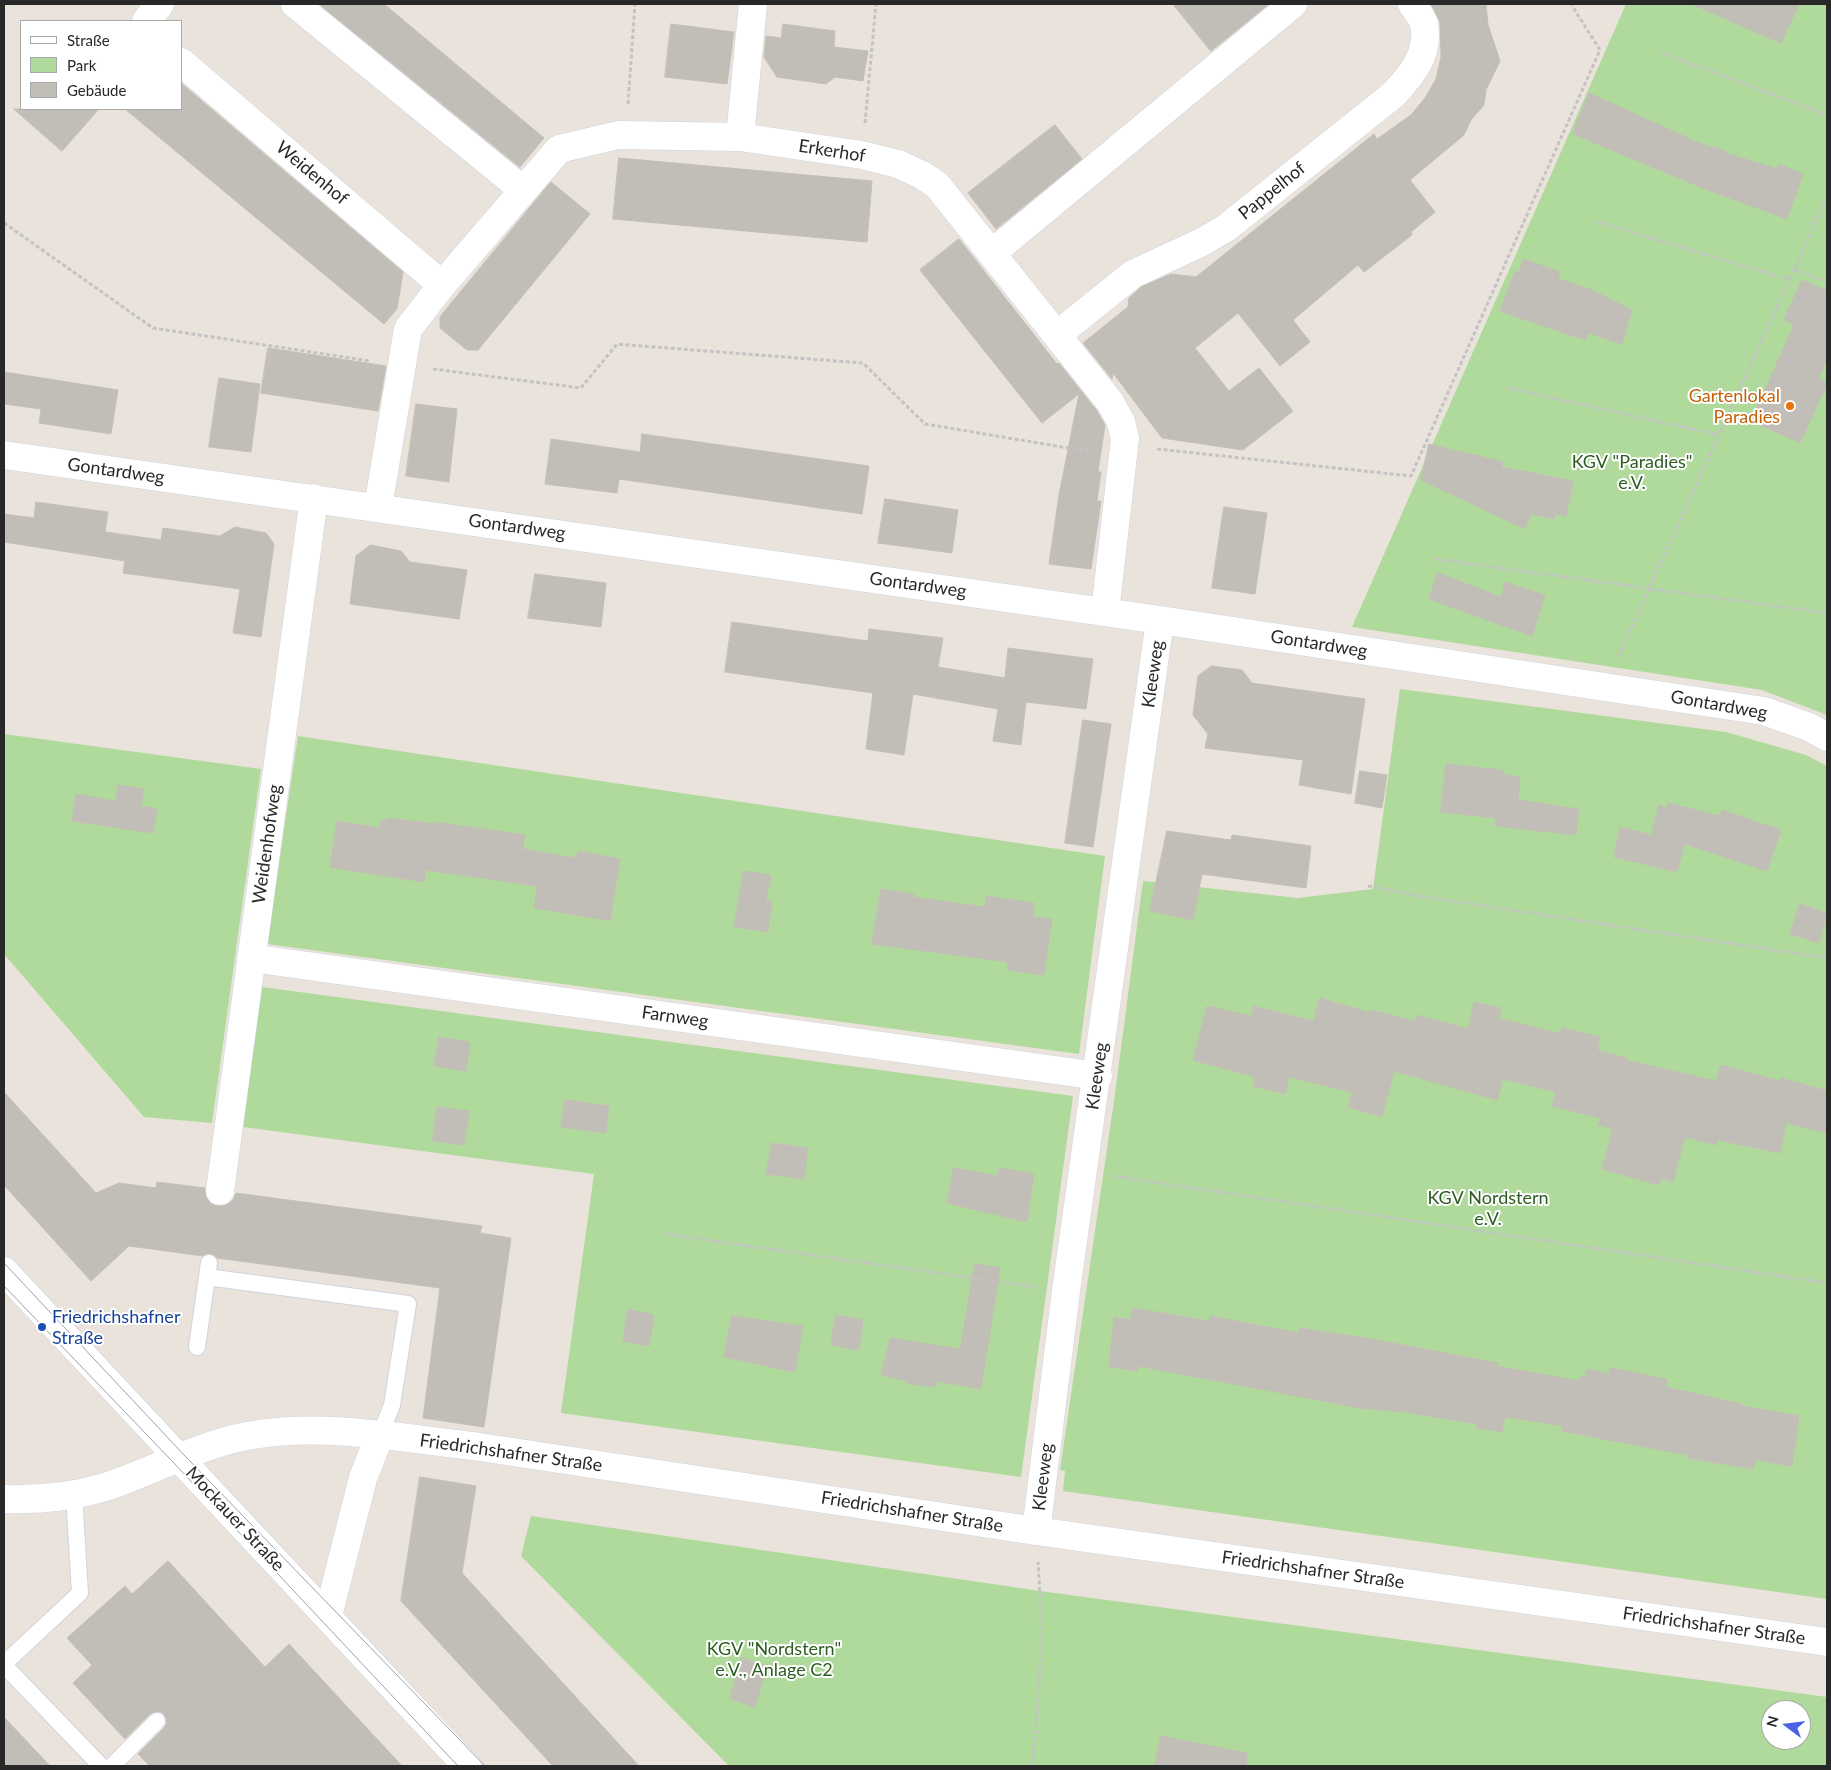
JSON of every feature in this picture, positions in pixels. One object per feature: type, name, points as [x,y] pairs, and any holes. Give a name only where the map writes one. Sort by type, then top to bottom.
[{"type":"street","points":[[147,20],[160,4]]},
{"type":"street","points":[[294,4],[523,190],[442,285],[408,330],[400,365],[378,507]]},
{"type":"street","points":[[740,137],[753,4]]},
{"type":"street","points":[[1104,612],[1125,438],[1121,422],[1110,402],[992,253],[1293,4]]},
{"type":"street","name":"Pappelhof","points":[[1057,335],[1133,274],[1202,242],[1226,228],[1393,95],[1408,80],[1424,53],[1424,23],[1412,4]]},
{"type":"street","name":"Weidenhof","points":[[182,63],[442,285]]},
{"type":"street","name":"Erkerhof","points":[[523,190],[559,149],[618,135],[740,137],[862,155],[898,164],[922,175],[937,186],[992,253]]},
{"type":"street","name":"Gontardweg","points":[[4,455],[1160,620],[1764,711],[1827,737]]},
{"type":"street","name":"Weidenhofweg","points":[[220,1191],[314,498]]},
{"type":"street","name":"Kleeweg","points":[[1036,1531],[1066,1291],[1098,1076],[1160,620]]},
{"type":"street","name":"Farnweg","points":[[251,958],[1098,1076]]},
{"type":"street","name":"Mockauer Straße","points":[[4,1271],[467,1766]]},
{"type":"street","name":"Friedrichshafner Straße","points":[[4,1500],[34,1499],[74,1494],[104,1487],[178,1458],[246,1436],[292,1430],[380,1435],[473,1446],[1036,1531],[1827,1642]]},
{"type":"street","points":[[328,1616],[363,1478],[380,1435]]},
{"type":"lane","points":[[197,1347],[208,1270],[408,1304],[392,1405],[380,1435]]},
{"type":"lane","points":[[74,1494],[80,1593],[4,1665],[101,1766]]},
{"type":"lane","points":[[112,1766],[157,1721]]},
{"type":"path","points":[[626,135],[635,4]]},
{"type":"path","points":[[862,155],[876,4]]},
{"type":"path","points":[[4,223],[153,328],[400,365],[581,388],[617,344],[863,364],[925,424],[1122,457],[1156,449],[1411,476],[1600,50],[1572,4]]},
{"type":"path","points":[[1662,53],[1827,115]]},
{"type":"path","points":[[1604,687],[1827,197]]},
{"type":"path","points":[[1598,222],[1790,280]]},
{"type":"path","points":[[1794,268],[1827,282]]},
{"type":"path","points":[[1508,388],[1719,435]]},
{"type":"path","points":[[1435,559],[1827,613]]},
{"type":"path","points":[[1368,886],[1429,898],[1827,958]]},
{"type":"path","points":[[1083,1171],[1827,1283]]},
{"type":"path","points":[[664,1234],[1066,1291]]},
{"type":"path","points":[[1032,1766],[1038,1711],[1040,1618],[1036,1531]]},
{"type":"green space","name":"KGV \"Paradies\" e.V.","points":[[1626,4],[1827,4],[1827,715],[1762,690],[1352,627]]},
{"type":"green space","name":"KGV Nordstern e.V.","points":[[1400,689],[1726,732],[1806,755],[1827,766],[1827,1599],[1063,1491],[1065,1471],[1060,1470],[1114,1101],[1143,881],[1298,898],[1373,889]]},
{"type":"green space","points":[[4,734],[261,769],[212,1123],[144,1117],[4,954]]},
{"type":"green space","points":[[298,736],[1105,856],[1079,1054],[267,944]]},
{"type":"green space","points":[[262,987],[1073,1096],[1021,1477],[561,1413],[594,1174],[243,1127]]},
{"type":"green space","name":"KGV \"Nordstern\" e.V., Anlage C2","points":[[531,1516],[1040,1591],[1827,1697],[1827,1766],[729,1766],[521,1556]]},
{"type":"building","points":[[319,4],[384,4],[544,138],[520,167]]},
{"type":"building","points":[[1173,4],[1269,4],[1211,51]]},
{"type":"building","points":[[1431,4],[1486,4],[1488,25],[1500,61],[1486,90],[1484,105],[1471,120],[1464,135],[1410,180],[1435,212],[1411,232],[1412,235],[1364,272],[1358,265],[1293,320],[1310,342],[1280,366],[1238,313],[1195,348],[1229,391],[1259,368],[1293,411],[1243,450],[1162,438],[1113,373],[1112,379],[1083,343],[1128,307],[1129,298],[1141,287],[1171,274],[1196,277],[1374,134],[1377,139],[1411,115],[1425,98],[1436,79],[1441,57],[1440,22]]},
{"type":"building","points":[[1692,4],[1799,4],[1781,43]]},
{"type":"building","points":[[671,24],[734,32],[727,84],[665,77]]},
{"type":"building","points":[[783,24],[835,31],[834,47],[868,51],[863,81],[835,77],[826,84],[777,77],[764,57],[766,36],[781,38]]},
{"type":"building","points":[[182,84],[403,272],[397,309],[384,324],[126,110],[182,110]]},
{"type":"building","points":[[1589,93],[1699,143],[1777,169],[1779,164],[1803,174],[1787,219],[1705,189],[1573,134]]},
{"type":"building","points":[[14,109],[98,110],[62,151]]},
{"type":"building","points":[[1055,125],[1082,159],[996,229],[968,193]]},
{"type":"building","points":[[619,158],[872,181],[867,242],[613,219]]},
{"type":"building","points":[[551,182],[590,214],[478,350],[467,350],[440,328],[440,317]]},
{"type":"building","points":[[959,239],[1057,364],[1059,363],[1097,411],[1105,425],[1098,472],[1101,472],[1097,501],[1101,501],[1091,569],[1049,564],[1059,495],[1079,394],[1042,423],[920,270]]},
{"type":"building","points":[[1524,259],[1560,272],[1558,279],[1590,289],[1632,310],[1622,344],[1588,333],[1585,340],[1500,311],[1515,271],[1519,272]]},
{"type":"building","points":[[1802,280],[1827,291],[1827,358],[1819,377],[1827,384],[1800,443],[1751,421],[1794,325],[1784,320]]},
{"type":"building","points":[[268,348],[386,366],[378,411],[261,393]]},
{"type":"building","points":[[4,372],[118,390],[111,434],[39,423],[41,409],[4,404]]},
{"type":"building","points":[[219,378],[260,384],[251,452],[209,447]]},
{"type":"building","points":[[416,404],[457,409],[449,482],[406,476]]},
{"type":"building","points":[[642,434],[869,466],[862,514],[619,479],[617,493],[545,484],[551,439],[640,452]]},
{"type":"building","points":[[1429,444],[1503,462],[1501,467],[1573,481],[1566,516],[1555,514],[1554,519],[1531,514],[1525,529],[1421,480]]},
{"type":"building","points":[[885,499],[958,510],[952,553],[878,543]]},
{"type":"building","points":[[36,502],[108,512],[105,532],[161,540],[163,528],[220,536],[235,527],[266,533],[274,544],[261,637],[233,633],[240,589],[123,573],[125,561],[4,542],[4,514],[34,518]]},
{"type":"building","points":[[1224,507],[1267,513],[1255,594],[1212,588]]},
{"type":"building","points":[[371,545],[401,551],[410,562],[467,570],[459,619],[350,604],[356,556]]},
{"type":"building","points":[[1438,573],[1501,597],[1505,582],[1545,595],[1532,636],[1429,599]]},
{"type":"building","points":[[535,574],[606,583],[601,627],[528,618]]},
{"type":"building","points":[[732,622],[868,641],[869,629],[943,638],[938,667],[1005,678],[1008,648],[1093,659],[1086,709],[1026,702],[1021,745],[993,741],[998,709],[913,694],[904,755],[866,749],[873,693],[725,672]]},
{"type":"building","points":[[1212,666],[1242,670],[1252,683],[1365,699],[1351,794],[1299,785],[1303,760],[1205,748],[1208,734],[1193,715],[1198,676]]},
{"type":"building","points":[[1083,720],[1111,724],[1093,847],[1065,843]]},
{"type":"building","points":[[1446,764],[1502,770],[1505,775],[1520,777],[1518,800],[1579,809],[1576,835],[1495,826],[1496,818],[1441,812]]},
{"type":"building","points":[[1360,771],[1387,775],[1382,808],[1355,803]]},
{"type":"building","points":[[118,785],[144,789],[141,806],[157,809],[153,833],[72,821],[76,794],[115,801]]},
{"type":"building","points":[[1668,803],[1720,816],[1722,810],[1781,830],[1767,871],[1685,844],[1677,872],[1614,857],[1620,827],[1651,835],[1659,805],[1667,808]]},
{"type":"building","points":[[387,818],[435,824],[435,822],[525,835],[523,849],[576,858],[578,851],[620,859],[610,921],[534,908],[537,886],[426,870],[424,882],[330,867],[337,821],[380,828],[381,820],[387,821]]},
{"type":"building","points":[[1167,831],[1231,840],[1232,835],[1311,846],[1306,888],[1202,874],[1193,920],[1150,911]]},
{"type":"building","points":[[744,871],[771,875],[766,900],[772,901],[768,932],[734,927]]},
{"type":"building","points":[[881,889],[914,894],[913,897],[985,907],[986,896],[1034,903],[1033,917],[1052,919],[1044,975],[1007,970],[1008,962],[872,944]]},
{"type":"building","points":[[1800,904],[1827,913],[1819,943],[1790,934]]},
{"type":"building","points":[[1320,998],[1370,1013],[1371,1010],[1415,1021],[1417,1015],[1468,1029],[1474,1002],[1501,1008],[1499,1018],[1560,1034],[1562,1028],[1600,1037],[1597,1050],[1627,1058],[1626,1060],[1716,1081],[1721,1065],[1780,1081],[1781,1078],[1827,1091],[1827,1133],[1786,1123],[1780,1153],[1718,1140],[1717,1145],[1685,1137],[1673,1182],[1661,1178],[1659,1185],[1602,1169],[1613,1129],[1598,1125],[1600,1118],[1552,1106],[1556,1092],[1503,1079],[1497,1100],[1394,1071],[1382,1117],[1348,1107],[1352,1092],[1289,1077],[1285,1094],[1253,1086],[1255,1077],[1193,1060],[1207,1006],[1251,1016],[1253,1006],[1313,1021]]},
{"type":"building","points":[[439,1037],[470,1042],[466,1071],[434,1066]]},
{"type":"building","points":[[4,1092],[96,1193],[119,1183],[156,1188],[157,1182],[205,1188],[206,1197],[210,1203],[217,1206],[226,1205],[233,1200],[236,1193],[482,1226],[480,1233],[511,1238],[484,1427],[423,1418],[440,1288],[217,1258],[210,1253],[203,1256],[129,1246],[91,1281],[4,1185]]},
{"type":"building","points":[[565,1100],[609,1106],[606,1133],[561,1127]]},
{"type":"building","points":[[437,1107],[469,1111],[464,1145],[433,1141]]},
{"type":"building","points":[[772,1143],[808,1148],[804,1179],[766,1174]]},
{"type":"building","points":[[954,1168],[998,1176],[999,1168],[1034,1174],[1027,1222],[947,1203]]},
{"type":"building","points":[[975,1263],[1000,1268],[981,1389],[937,1381],[936,1387],[907,1384],[907,1381],[881,1375],[890,1338],[960,1349]]},
{"type":"building","points":[[1133,1308],[1209,1321],[1210,1316],[1299,1333],[1299,1328],[1371,1339],[1498,1363],[1497,1366],[1579,1381],[1580,1377],[1585,1377],[1587,1369],[1609,1374],[1610,1368],[1667,1379],[1665,1387],[1742,1404],[1742,1406],[1799,1416],[1792,1466],[1755,1460],[1753,1469],[1687,1458],[1687,1455],[1562,1431],[1563,1426],[1505,1417],[1502,1432],[1476,1428],[1477,1424],[1404,1412],[1360,1408],[1138,1366],[1137,1371],[1109,1367],[1114,1317],[1130,1320]]},
{"type":"building","points":[[628,1309],[654,1315],[649,1346],[623,1341]]},
{"type":"building","points":[[836,1315],[863,1320],[859,1350],[831,1345]]},
{"type":"building","points":[[732,1316],[803,1326],[795,1372],[724,1357]]},
{"type":"building","points":[[420,1477],[476,1486],[462,1573],[639,1766],[553,1766],[401,1601]]},
{"type":"building","points":[[168,1561],[265,1667],[289,1644],[402,1766],[150,1766],[138,1754],[164,1728],[167,1723],[164,1714],[159,1711],[150,1714],[125,1739],[73,1683],[92,1665],[67,1638],[125,1586],[132,1594]]},
{"type":"building","points":[[742,1658],[768,1666],[755,1707],[730,1699]]},
{"type":"building","points":[[4,1717],[50,1766],[4,1766]]},
{"type":"building","points":[[1161,1736],[1247,1753],[1246,1766],[1155,1766]]},
{"type":"tram line","points":[[4,1263],[185,1456],[485,1766]]},
{"type":"tram line","points":[[4,1286],[172,1461],[458,1766]]},
{"type":"place","name":"Gartenlokal Paradies","points":[[1790,406]]},
{"type":"place","name":"Friedrichshafner Straße","points":[[42,1327]]}]
